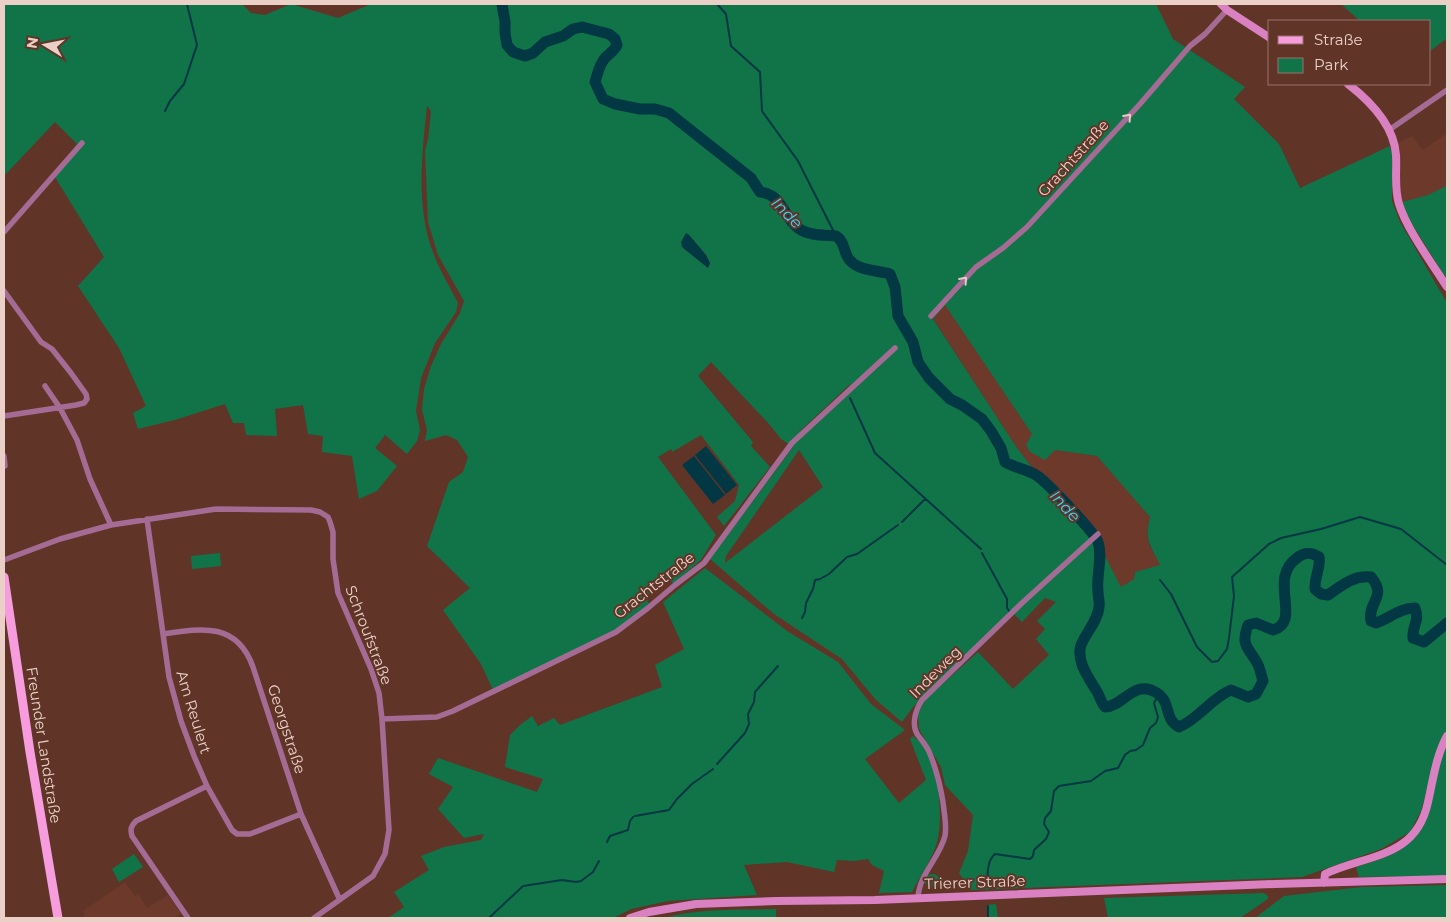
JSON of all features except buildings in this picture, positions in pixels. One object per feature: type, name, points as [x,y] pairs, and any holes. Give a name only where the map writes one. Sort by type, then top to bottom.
[{"type":"main road","points":[[1221,4],[1268,37]]},
{"type":"main road","points":[[1349,85],[1370,104],[1394,140],[1396,187],[1403,217],[1447,287]]},
{"type":"main road","name":"Freunder Landstraße","points":[[4,581],[58,918]]},
{"type":"main road","points":[[1324,883],[1325,874],[1378,856],[1400,846],[1416,831],[1426,811],[1440,749],[1447,736]]},
{"type":"main road","name":"Trierer Straße","points":[[630,918],[649,912],[696,904],[1447,879]]},
{"type":"street","name":"Grachtstraße","points":[[931,316],[976,267],[1003,248],[1027,227],[1190,46],[1227,10]]},
{"type":"street","points":[[1389,130],[1447,90]]},
{"type":"street","points":[[4,232],[82,142]]},
{"type":"street","points":[[4,291],[41,342],[52,349],[86,394],[87,399],[84,403],[60,408],[4,416]]},
{"type":"street","name":"Grachtstraße","points":[[382,719],[436,717],[453,711],[616,632],[704,563],[792,443],[895,348]]},
{"type":"street","points":[[45,386],[60,408],[77,440],[90,479],[112,525]]},
{"type":"street","points":[[4,456],[5,466]]},
{"type":"street","name":"Schroufstraße","points":[[4,560],[60,540],[112,525],[216,509],[311,510],[320,512],[328,517],[333,532],[333,559],[338,593],[371,669],[379,693],[389,814],[388,843],[380,865],[373,876],[314,918]]},
{"type":"street","name":"Am Reulert","points":[[147,519],[169,677],[181,721],[207,786],[232,830],[237,834],[250,834],[301,814]]},
{"type":"street","name":"Indeweg","points":[[918,898],[918,888],[922,878],[941,848],[946,821],[939,775],[928,750],[918,737],[914,718],[915,710],[922,700],[1022,603],[1098,534]]},
{"type":"street","name":"Georgstraße","points":[[163,634],[187,630],[215,630],[229,636],[246,651],[301,814],[340,898]]},
{"type":"street","points":[[188,918],[132,836],[130,830],[136,822],[207,786]]},
{"type":"shaded area","points":[[1447,133],[1447,187],[1428,195],[1402,202],[1398,143],[1412,136],[1423,150]]},
{"type":"shaded area","points":[[945,304],[1032,434],[1055,450],[1097,456],[1143,507],[1150,517],[1147,530],[1149,545],[1161,565],[1135,572],[1134,579],[1121,588],[1106,558],[1101,536],[1044,476],[1035,471],[1017,448],[933,318]]},
{"type":"shaded area","points":[[125,882],[135,896],[138,894],[147,908],[168,895],[181,914],[174,918],[80,918],[85,915],[83,911]]},
{"type":"green space","points":[[4,4],[242,4],[251,13],[265,15],[291,4],[338,18],[371,4],[1156,4],[1173,39],[1245,87],[1234,99],[1279,144],[1300,188],[1390,146],[1392,154],[1392,201],[1400,222],[1447,303],[1447,876],[1359,877],[1356,867],[1389,856],[1414,838],[1429,810],[1430,797],[1427,789],[1421,811],[1410,832],[1381,849],[1302,877],[971,890],[968,883],[928,887],[923,881],[926,875],[934,874],[945,880],[963,879],[959,873],[968,851],[973,815],[945,785],[941,767],[919,729],[918,713],[926,699],[978,652],[1013,689],[1049,655],[1036,639],[1045,629],[1037,621],[1056,602],[1045,598],[1022,622],[1014,614],[991,632],[913,707],[902,722],[876,700],[842,659],[774,614],[710,559],[793,447],[781,439],[711,362],[698,376],[753,442],[751,446],[770,467],[724,526],[717,517],[735,501],[739,485],[701,435],[672,452],[671,449],[658,457],[716,535],[701,560],[673,584],[668,577],[645,597],[650,605],[615,630],[493,690],[481,664],[443,610],[470,588],[427,546],[449,482],[463,472],[468,457],[457,440],[446,435],[425,441],[427,430],[422,410],[424,389],[431,366],[441,344],[460,313],[464,301],[438,255],[428,222],[425,151],[431,111],[427,106],[422,162],[424,218],[434,255],[458,303],[456,312],[435,343],[421,378],[416,411],[420,430],[417,441],[407,454],[385,435],[375,448],[397,466],[377,491],[359,499],[352,456],[322,452],[323,436],[308,434],[303,405],[275,409],[277,436],[246,435],[244,423],[233,423],[225,404],[138,429],[133,413],[146,406],[119,348],[78,286],[104,257],[55,177],[77,144],[55,122],[4,176]],"holes":[[[689,235],[706,255],[710,263],[708,268],[682,247]],[[945,305],[1032,434],[1026,445],[1030,452],[1045,460],[1055,450],[1097,456],[1150,517],[1148,525],[1149,542],[1160,565],[1135,572],[1134,579],[1121,587],[1106,558],[1101,536],[1044,476],[1035,471],[1017,448],[933,319]],[[871,372],[803,435],[799,432],[847,387]],[[799,450],[823,487],[725,563],[726,556]]]},
{"type":"green space","points":[[1341,4],[1447,4],[1447,40],[1431,50],[1431,20],[1359,20]]},
{"type":"green space","points":[[1446,186],[1447,280],[1407,216],[1402,202],[1428,195]]},
{"type":"green space","points":[[220,553],[221,566],[192,569],[191,556]]},
{"type":"green space","points":[[705,568],[787,631],[838,662],[871,704],[905,730],[865,759],[899,803],[926,780],[910,739],[913,736],[928,750],[933,762],[938,788],[939,829],[934,851],[912,892],[879,893],[884,871],[872,865],[868,859],[854,861],[837,860],[834,872],[787,862],[744,865],[757,895],[668,901],[631,909],[613,918],[388,918],[404,907],[394,892],[429,870],[421,856],[444,847],[481,840],[484,834],[464,838],[438,809],[453,787],[429,774],[438,758],[537,792],[543,779],[505,767],[510,735],[532,716],[538,726],[554,718],[560,725],[662,687],[655,665],[684,649],[663,602]]},
{"type":"green space","points":[[134,854],[143,867],[119,882],[112,869]]},
{"type":"green space","points":[[1447,885],[1447,918],[1255,918],[1284,896],[1362,887]]},
{"type":"green space","points":[[1264,893],[1268,896],[1268,899],[1240,918],[1108,918],[1104,898]]},
{"type":"green space","points":[[996,904],[998,918],[988,918],[987,905]]},
{"type":"green space","points":[[776,909],[776,918],[664,918],[705,911]]},
{"type":"water","points":[[686,233],[706,255],[710,263],[708,268],[682,247],[681,242]]},
{"type":"water","points":[[706,446],[737,485],[726,494],[695,455]]},
{"type":"water","points":[[694,456],[725,495],[713,504],[682,465]]},
{"type":"waterway","points":[[165,111],[170,101],[184,84],[197,45],[187,4]]},
{"type":"waterway","name":"Inde","points":[[502,4],[507,45],[513,52],[525,56],[533,53],[545,42],[563,36],[573,29],[582,27],[609,34],[615,39],[617,45],[603,61],[595,82],[603,99],[615,104],[640,109],[655,109],[669,113],[751,178],[760,192],[778,201],[793,223],[802,231],[812,234],[836,236],[842,242],[850,261],[855,265],[890,274],[895,287],[898,316],[913,342],[918,362],[929,378],[950,399],[982,419],[1001,448],[1005,462],[1032,473],[1041,479],[1080,518],[1098,542],[1100,554],[1099,607],[1096,617],[1081,645],[1080,657],[1086,674],[1105,707],[1117,703],[1135,691],[1149,689],[1162,697],[1171,719],[1179,727],[1193,719],[1217,698],[1231,690],[1248,697],[1256,694],[1263,681],[1257,663],[1246,645],[1245,637],[1248,625],[1256,623],[1273,630],[1281,625],[1285,618],[1286,609],[1285,577],[1289,567],[1297,558],[1305,554],[1313,554],[1319,557],[1315,589],[1321,594],[1328,595],[1343,584],[1354,579],[1371,577],[1378,590],[1372,609],[1371,621],[1376,623],[1400,611],[1415,608],[1417,617],[1413,638],[1424,642],[1447,623]]},
{"type":"waterway","points":[[717,4],[726,14],[731,46],[760,72],[762,111],[798,161],[836,236]]},
{"type":"waterway","points":[[850,398],[875,453],[981,549]]},
{"type":"waterway","points":[[902,522],[925,499]]},
{"type":"waterway","points":[[1160,580],[1171,594],[1197,647],[1212,662],[1218,661],[1227,649],[1234,596],[1232,577],[1269,544],[1281,538],[1321,529],[1360,517],[1401,529],[1447,565]]},
{"type":"waterway","points":[[802,618],[815,580],[829,574],[847,557],[857,554],[898,525]]},
{"type":"waterway","points":[[982,553],[1007,599],[1007,608],[1010,612]]},
{"type":"waterway","points":[[717,764],[745,733],[749,724],[748,714],[754,702],[755,692],[778,666]]},
{"type":"waterway","points":[[987,882],[989,863],[995,854],[1030,859],[1033,856],[1034,850],[1046,839],[1049,832],[1044,824],[1045,818],[1051,811],[1054,791],[1059,786],[1091,781],[1105,771],[1118,768],[1125,755],[1143,745],[1150,728],[1156,723],[1158,717],[1154,703],[1159,694]]},
{"type":"waterway","points":[[635,816],[669,810],[692,784],[713,769]]},
{"type":"waterway","points":[[607,842],[610,836],[628,830],[633,817]]},
{"type":"waterway","points":[[489,918],[523,886],[562,880],[581,881],[593,872],[599,861]]},
{"type":"waterway","points":[[988,906],[988,918]]}]
